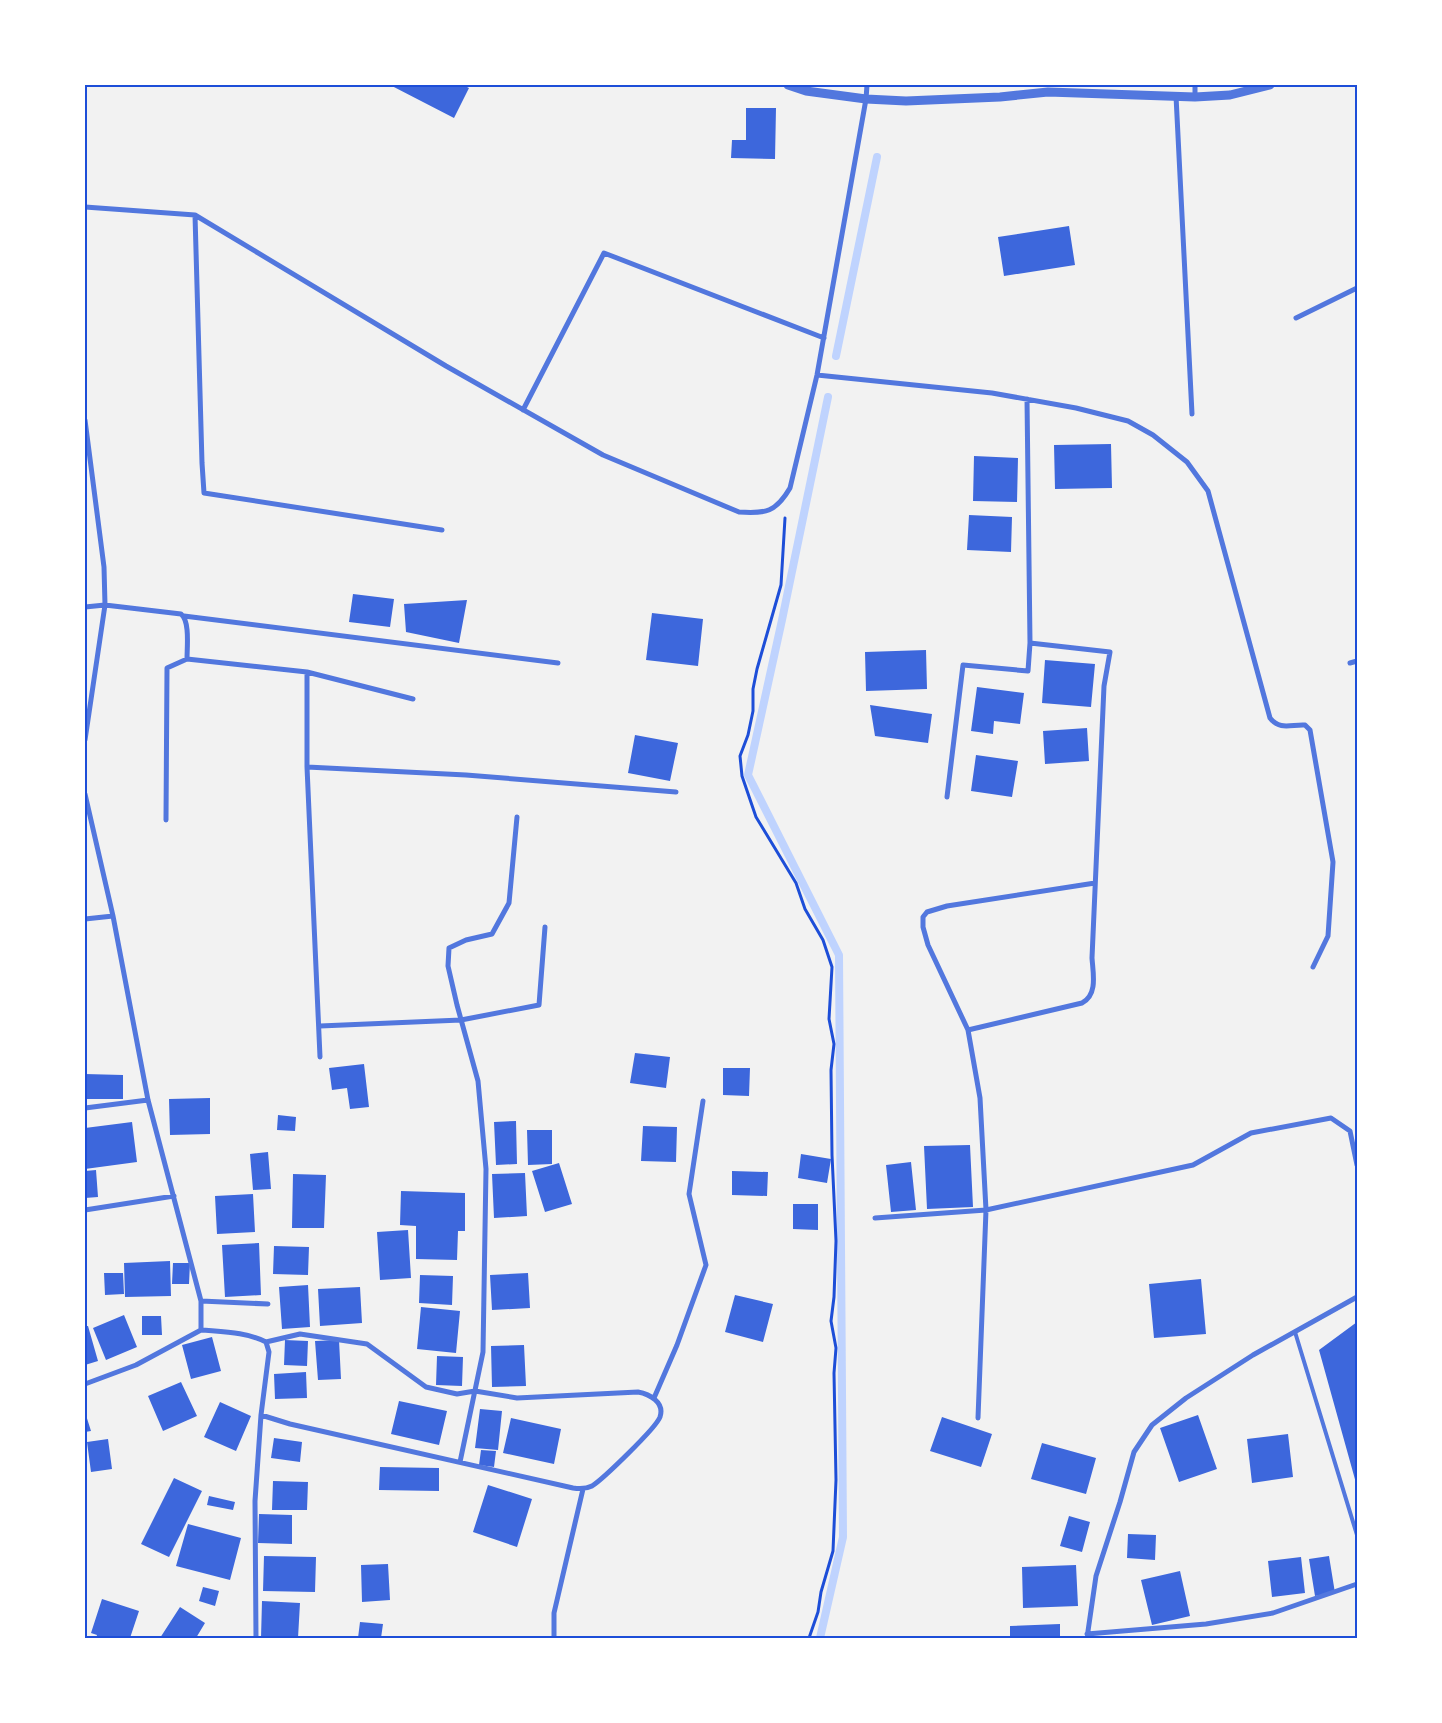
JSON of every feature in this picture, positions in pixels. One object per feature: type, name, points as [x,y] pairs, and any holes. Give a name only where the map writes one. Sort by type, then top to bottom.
[{"type":"street","points":[[788,85],[806,91],[866,99],[906,101],[1000,97],[1048,92],[1196,97],[1230,95],[1270,85]]},
{"type":"street","points":[[85,207],[195,215],[446,366],[603,455],[739,512],[757,514],[771,509],[782,502],[790,488],[817,375],[867,85]]},
{"type":"street","points":[[1195,85],[1196,97]]},
{"type":"street","points":[[1176,96],[1192,414]]},
{"type":"street","points":[[195,215],[204,493],[442,530]]},
{"type":"street","points":[[523,410],[604,253],[824,338]]},
{"type":"street","points":[[1296,318],[1357,288]]},
{"type":"street","points":[[817,375],[992,393],[1076,408],[1128,421],[1153,435],[1187,462],[1208,491],[1270,718],[1275,723],[1284,727],[1302,725],[1307,726],[1310,730],[1333,862],[1328,936],[1313,967]]},
{"type":"street","points":[[947,797],[963,665],[1028,670],[1030,643],[1027,399]]},
{"type":"street","points":[[85,420],[104,567],[105,605],[85,740]]},
{"type":"street","points":[[85,608],[105,605],[177,612],[184,616],[558,663]]},
{"type":"street","points":[[184,616],[187,623],[187,659]]},
{"type":"street","points":[[968,1030],[1082,1003],[1089,999],[1093,992],[1092,958],[1104,686],[1110,652],[1030,643]]},
{"type":"street","points":[[166,820],[167,668],[187,659],[307,672],[414,699]]},
{"type":"street","points":[[1350,663],[1357,661]]},
{"type":"street","points":[[307,672],[308,767],[320,1057]]},
{"type":"street","points":[[308,767],[476,776],[676,792]]},
{"type":"street","points":[[85,794],[113,916],[148,1100],[201,1301],[201,1330]]},
{"type":"street","points":[[460,1462],[483,1352],[486,1169],[478,1081],[448,966],[449,948],[466,940],[492,934],[509,903],[517,817]]},
{"type":"street","points":[[978,1418],[986,1210],[980,1098],[968,1030],[928,945],[923,927],[923,917],[926,912],[947,906],[1095,883]]},
{"type":"street","points":[[85,919],[113,916]]},
{"type":"street","points":[[320,1026],[461,1020],[539,1005],[545,927]]},
{"type":"street","points":[[85,1108],[148,1100]]},
{"type":"street","points":[[654,1398],[677,1345],[706,1266],[689,1194],[703,1101]]},
{"type":"street","points":[[876,1218],[986,1210],[1193,1165],[1251,1132],[1331,1118],[1350,1131],[1357,1164]]},
{"type":"street","points":[[85,1210],[174,1196]]},
{"type":"street","points":[[1357,1297],[1253,1355],[1186,1398],[1152,1425],[1134,1452],[1096,1576],[1087,1636],[1206,1624],[1273,1613],[1357,1584]]},
{"type":"street","points":[[201,1301],[268,1304]]},
{"type":"street","points":[[85,1384],[136,1365],[201,1330],[244,1334],[266,1342],[300,1334],[367,1344],[426,1387],[457,1394],[475,1391],[517,1398],[646,1393],[659,1404],[660,1418],[610,1472],[590,1487],[583,1489],[290,1424],[261,1415]]},
{"type":"street","points":[[256,1638],[255,1501],[261,1415],[269,1352],[266,1342]]},
{"type":"street","points":[[554,1638],[554,1614],[583,1489]]},
{"type":"lane","points":[[1295,1332],[1357,1535]]},
{"type":"path","points":[[787,493],[781,585],[757,669],[753,689],[753,711],[748,735],[740,756],[742,776],[756,816],[796,884],[805,909],[823,940],[832,967],[829,1019],[834,1044],[832,1070],[832,1155],[836,1241],[832,1321],[836,1348],[834,1373],[836,1480],[833,1551],[821,1592],[818,1612],[809,1638]]},
{"type":"building","points":[[390,85],[463,85],[469,88],[454,118]]},
{"type":"building","points":[[746,108],[776,108],[775,159],[731,158],[732,140],[746,140]]},
{"type":"building","points":[[1069,226],[1075,265],[1004,276],[998,237]]},
{"type":"building","points":[[1111,444],[1112,488],[1055,489],[1054,445]]},
{"type":"building","points":[[974,456],[1018,458],[1017,502],[973,501]]},
{"type":"building","points":[[969,515],[1012,517],[1011,552],[967,550]]},
{"type":"building","points":[[353,594],[394,599],[390,627],[349,622]]},
{"type":"building","points":[[467,600],[459,643],[406,632],[404,604]]},
{"type":"building","points":[[652,613],[703,619],[698,666],[646,660]]},
{"type":"building","points":[[926,650],[927,689],[866,691],[865,652]]},
{"type":"building","points":[[1045,660],[1095,664],[1091,707],[1042,703]]},
{"type":"building","points":[[977,687],[1024,693],[1020,724],[994,721],[993,734],[971,731]]},
{"type":"building","points":[[870,705],[932,714],[928,743],[875,736]]},
{"type":"building","points":[[1087,728],[1089,761],[1045,764],[1043,731]]},
{"type":"building","points":[[635,735],[678,743],[670,781],[628,773]]},
{"type":"building","points":[[976,755],[1018,761],[1012,797],[971,791]]},
{"type":"building","points":[[635,1053],[670,1057],[666,1088],[630,1083]]},
{"type":"building","points":[[364,1064],[369,1107],[350,1109],[347,1088],[332,1090],[329,1068]]},
{"type":"building","points":[[723,1068],[750,1068],[749,1096],[723,1095]]},
{"type":"building","points":[[85,1074],[123,1075],[123,1099],[85,1099]]},
{"type":"building","points":[[210,1098],[210,1134],[170,1135],[169,1099]]},
{"type":"building","points":[[278,1115],[296,1117],[295,1131],[277,1130]]},
{"type":"building","points":[[516,1121],[517,1164],[496,1165],[494,1122]]},
{"type":"building","points":[[132,1122],[137,1162],[85,1169],[85,1128]]},
{"type":"building","points":[[643,1126],[677,1127],[676,1162],[641,1161]]},
{"type":"building","points":[[527,1130],[552,1130],[552,1164],[528,1165]]},
{"type":"building","points":[[970,1145],[973,1207],[927,1209],[924,1146]]},
{"type":"building","points":[[268,1152],[271,1189],[253,1190],[250,1154]]},
{"type":"building","points":[[801,1154],[831,1159],[827,1183],[798,1178]]},
{"type":"building","points":[[911,1162],[916,1210],[891,1212],[886,1165]]},
{"type":"building","points":[[559,1163],[572,1204],[545,1212],[532,1171]]},
{"type":"building","points":[[96,1170],[98,1197],[85,1198],[85,1171]]},
{"type":"building","points":[[732,1171],[768,1172],[767,1196],[732,1195]]},
{"type":"building","points":[[525,1173],[527,1216],[494,1218],[492,1174]]},
{"type":"building","points":[[293,1174],[326,1175],[324,1228],[292,1228]]},
{"type":"building","points":[[401,1191],[465,1193],[465,1231],[458,1231],[457,1260],[416,1259],[416,1226],[400,1225]]},
{"type":"building","points":[[253,1194],[255,1232],[217,1234],[215,1196]]},
{"type":"building","points":[[793,1204],[818,1204],[818,1230],[793,1229]]},
{"type":"building","points":[[408,1230],[411,1278],[380,1280],[377,1232]]},
{"type":"building","points":[[259,1243],[261,1295],[225,1297],[222,1245]]},
{"type":"building","points":[[274,1246],[309,1247],[308,1275],[273,1274]]},
{"type":"building","points":[[170,1261],[171,1296],[125,1297],[124,1263]]},
{"type":"building","points":[[173,1263],[190,1263],[189,1284],[172,1284]]},
{"type":"building","points":[[104,1273],[123,1273],[124,1294],[105,1295]]},
{"type":"building","points":[[528,1273],[530,1308],[492,1310],[490,1275]]},
{"type":"building","points":[[420,1275],[453,1276],[452,1305],[419,1303]]},
{"type":"building","points":[[1201,1279],[1206,1334],[1154,1338],[1149,1284]]},
{"type":"building","points":[[308,1285],[310,1327],[282,1329],[279,1287]]},
{"type":"building","points":[[360,1287],[362,1323],[320,1326],[318,1289]]},
{"type":"building","points":[[735,1295],[773,1304],[763,1342],[725,1332]]},
{"type":"building","points":[[421,1307],[460,1311],[456,1353],[417,1349]]},
{"type":"building","points":[[124,1315],[137,1347],[106,1360],[93,1328]]},
{"type":"building","points":[[142,1316],[161,1316],[162,1335],[142,1335]]},
{"type":"building","points":[[1357,1322],[1357,1483],[1356,1483],[1319,1350]]},
{"type":"building","points":[[85,1326],[88,1326],[98,1361],[85,1365]]},
{"type":"building","points":[[212,1337],[221,1371],[191,1379],[182,1345]]},
{"type":"building","points":[[285,1340],[308,1341],[307,1366],[284,1365]]},
{"type":"building","points":[[339,1340],[341,1379],[318,1380],[315,1341]]},
{"type":"building","points":[[524,1345],[526,1386],[492,1387],[491,1346]]},
{"type":"building","points":[[437,1356],[463,1357],[462,1386],[436,1385]]},
{"type":"building","points":[[306,1372],[307,1398],[275,1399],[274,1374]]},
{"type":"building","points":[[181,1382],[197,1416],[163,1431],[148,1396]]},
{"type":"building","points":[[399,1401],[447,1411],[439,1445],[391,1434]]},
{"type":"building","points":[[220,1402],[251,1416],[236,1451],[204,1437]]},
{"type":"building","points":[[480,1409],[502,1411],[498,1450],[475,1448]]},
{"type":"building","points":[[85,1412],[91,1431],[85,1432]]},
{"type":"building","points":[[1198,1415],[1217,1469],[1179,1482],[1160,1428]]},
{"type":"building","points":[[942,1417],[992,1434],[981,1467],[930,1451]]},
{"type":"building","points":[[511,1418],[561,1429],[554,1464],[503,1453]]},
{"type":"building","points":[[1288,1434],[1293,1477],[1252,1483],[1247,1439]]},
{"type":"building","points":[[274,1438],[302,1442],[300,1462],[271,1458]]},
{"type":"building","points":[[108,1439],[112,1469],[91,1472],[87,1442]]},
{"type":"building","points":[[1042,1443],[1096,1458],[1086,1494],[1031,1479]]},
{"type":"building","points":[[481,1450],[496,1451],[494,1467],[479,1465]]},
{"type":"building","points":[[380,1467],[439,1468],[439,1491],[379,1490]]},
{"type":"building","points":[[174,1478],[202,1491],[169,1557],[141,1544]]},
{"type":"building","points":[[273,1481],[308,1482],[307,1510],[272,1510]]},
{"type":"building","points":[[488,1485],[532,1499],[517,1547],[473,1532]]},
{"type":"building","points":[[209,1496],[235,1502],[233,1510],[207,1505]]},
{"type":"building","points":[[259,1514],[292,1515],[292,1544],[258,1543]]},
{"type":"building","points":[[1069,1516],[1090,1522],[1082,1552],[1060,1546]]},
{"type":"building","points":[[188,1524],[241,1538],[230,1580],[176,1566]]},
{"type":"building","points":[[1128,1534],[1156,1535],[1155,1560],[1127,1558]]},
{"type":"building","points":[[264,1556],[316,1557],[315,1592],[263,1591]]},
{"type":"building","points":[[1329,1556],[1335,1593],[1315,1596],[1309,1559]]},
{"type":"building","points":[[1301,1557],[1305,1593],[1272,1597],[1268,1561]]},
{"type":"building","points":[[388,1564],[390,1600],[362,1602],[361,1565]]},
{"type":"building","points":[[1076,1565],[1078,1606],[1023,1608],[1022,1567]]},
{"type":"building","points":[[1180,1571],[1190,1616],[1152,1625],[1141,1580]]},
{"type":"building","points":[[203,1587],[219,1591],[215,1606],[199,1601]]},
{"type":"building","points":[[102,1599],[139,1611],[130,1638],[96,1638],[97,1635],[91,1633]]},
{"type":"building","points":[[262,1601],[300,1603],[298,1638],[261,1638]]},
{"type":"building","points":[[180,1607],[205,1623],[196,1638],[160,1638]]},
{"type":"building","points":[[360,1622],[383,1624],[381,1638],[358,1638]]},
{"type":"building","points":[[1060,1624],[1060,1638],[1010,1638],[1010,1626]]},
{"type":"waterway","points":[[836,356],[877,157]]},
{"type":"waterway","points":[[820,1638],[843,1537],[839,955],[748,775],[828,397]]}]
